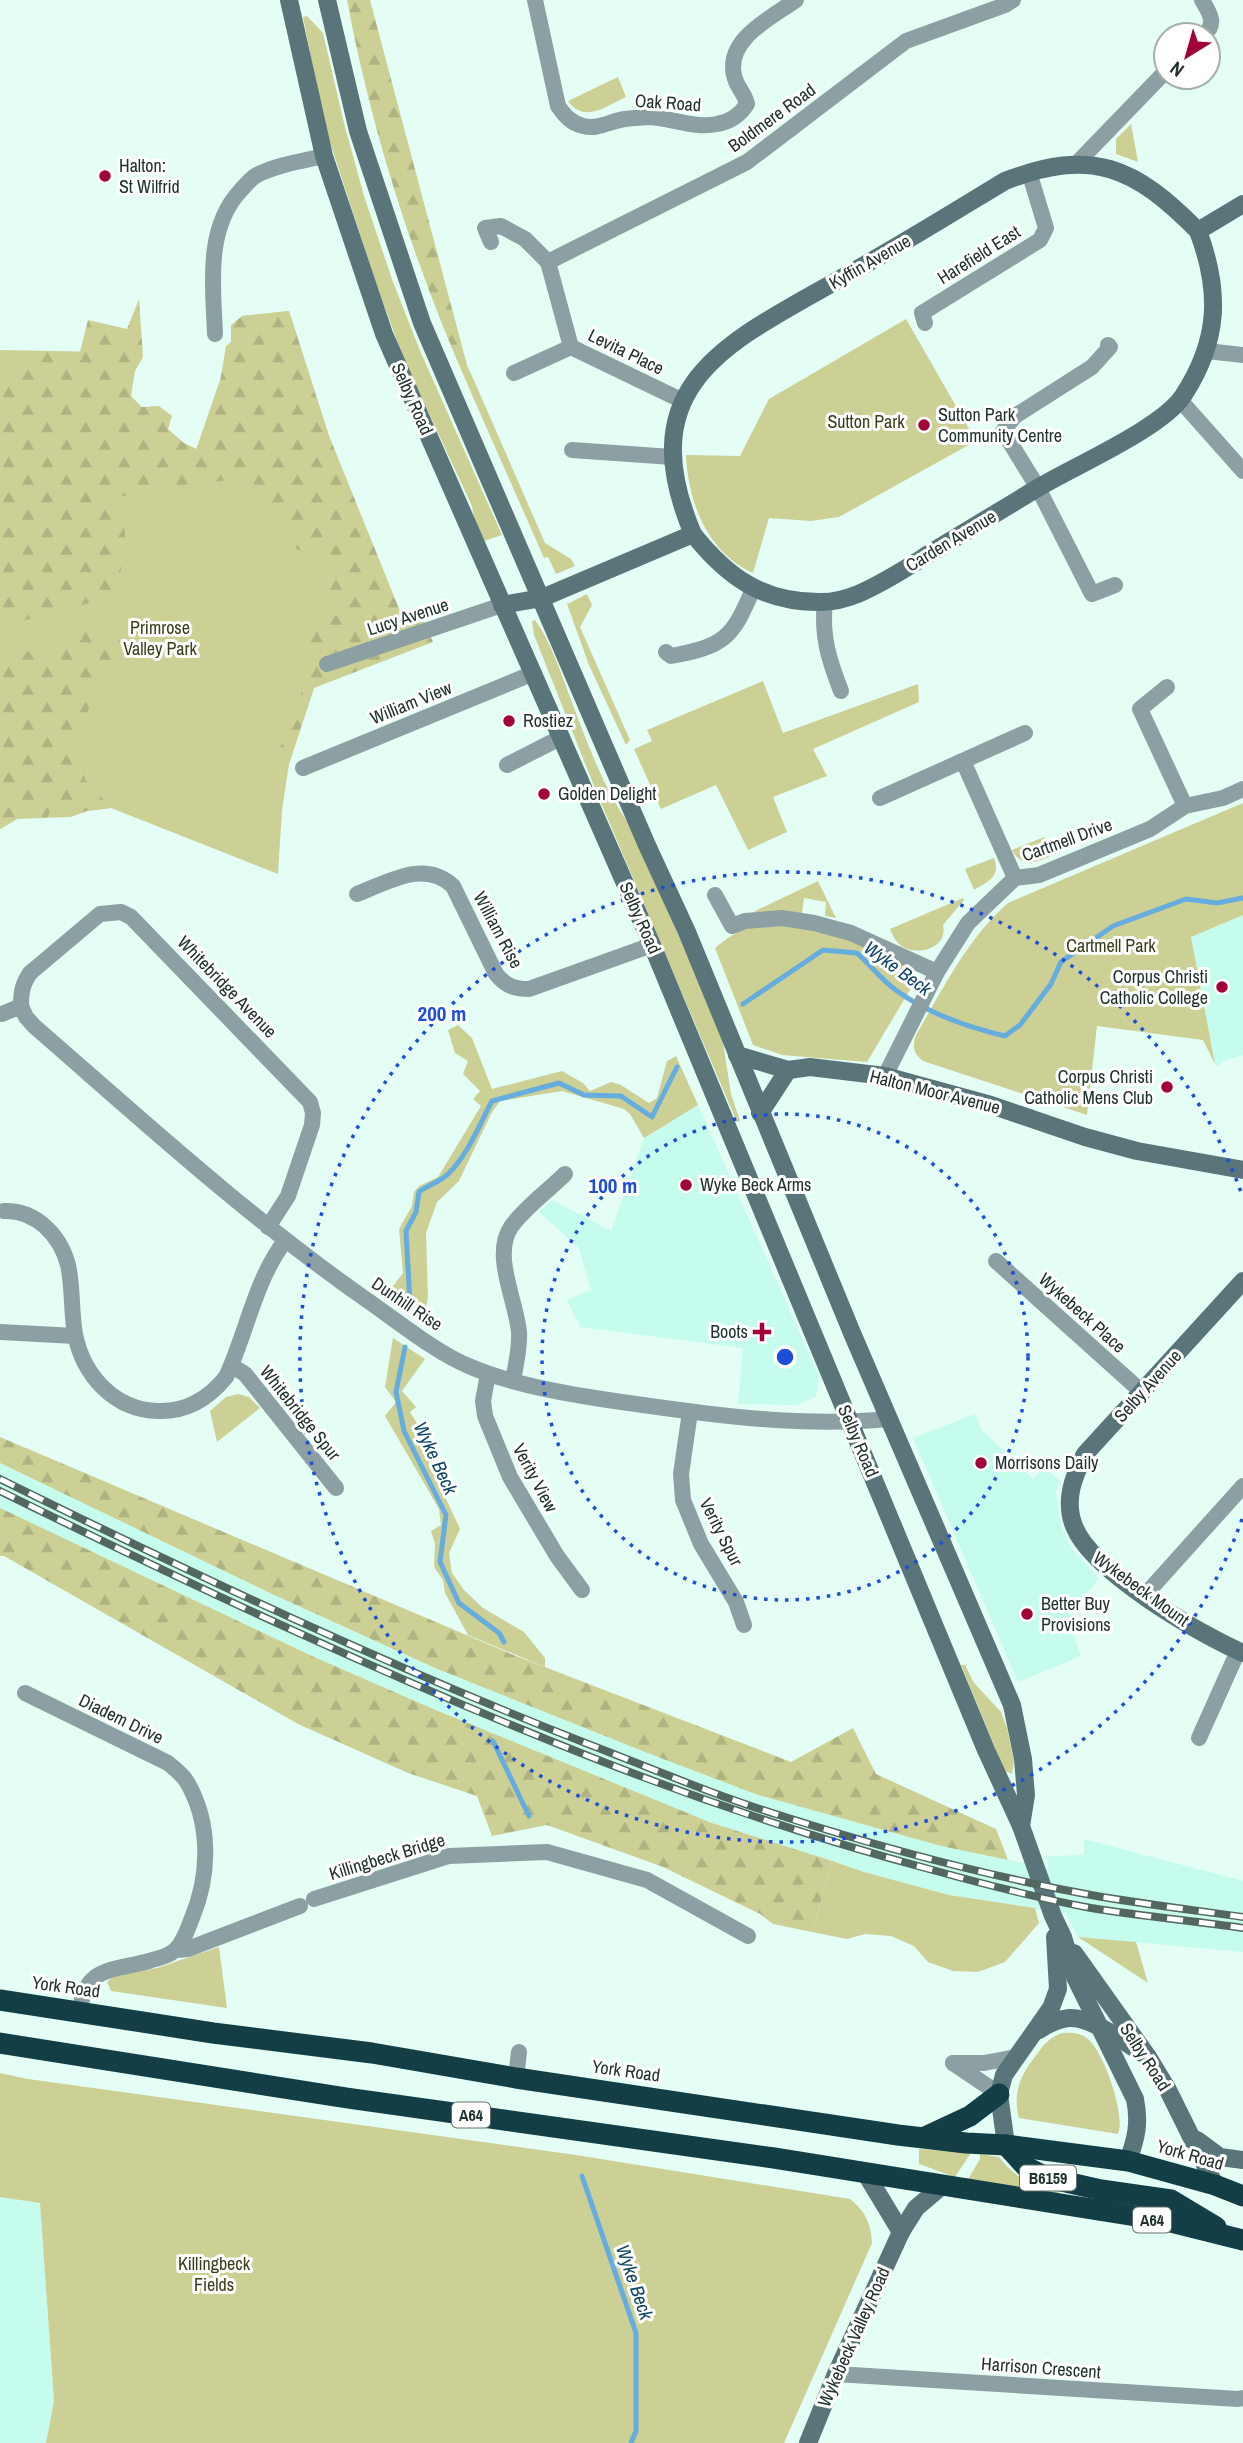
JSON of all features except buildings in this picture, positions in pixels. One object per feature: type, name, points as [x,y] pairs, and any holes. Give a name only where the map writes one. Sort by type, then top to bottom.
[{"type":"highway","name":"York Road","points":[[0,2000],[213,2033],[372,2053],[516,2078],[923,2138],[1006,2145],[1128,2161],[1215,2185],[1243,2196]]},
{"type":"highway","name":"A64","points":[[0,2043],[348,2098],[654,2140],[1167,2221],[1238,2239]]},
{"type":"highway","points":[[923,2138],[970,2116],[999,2094]]},
{"type":"highway","name":"B6159","points":[[1006,2145],[1026,2167],[1048,2178],[1101,2190],[1171,2200],[1238,2239]]},
{"type":"highway","points":[[1071,2206],[1101,2190],[1128,2161]]},
{"type":"main road","name":"Selby Road","points":[[289,0],[324,156],[384,334],[652,945],[986,1751],[1021,1826],[1063,1937],[1075,1978],[1135,2099],[1139,2115],[1138,2131],[1128,2161]]},
{"type":"main road","name":"Selby Road","points":[[327,0],[358,131],[422,323],[687,932],[888,1419],[1012,1705],[1023,1759],[1026,1795],[1021,1826]]},
{"type":"main road","name":"Kyffin Avenue","points":[[693,534],[682,508],[672,457],[675,429],[683,401],[695,380],[711,361],[735,341],[1005,181],[1030,172],[1077,163],[1126,174],[1153,190],[1198,231]]},
{"type":"main road","points":[[1198,231],[1243,204]]},
{"type":"main road","name":"Carden Avenue","points":[[693,534],[712,558],[753,589],[790,600],[825,602],[856,594],[891,577],[1038,488],[1139,432],[1180,400],[1207,351],[1214,321],[1213,292],[1209,260],[1198,231]]},
{"type":"main road","points":[[502,605],[542,598],[693,534]]},
{"type":"main road","name":"Halton Moor Avenue","points":[[737,1055],[788,1070],[810,1067],[885,1076],[991,1105],[1084,1137],[1138,1151],[1243,1170]]},
{"type":"main road","points":[[761,1113],[788,1070]]},
{"type":"main road","name":"Selby Avenue","points":[[1069,1500],[1073,1476],[1085,1454],[1243,1281]]},
{"type":"main road","name":"Wykebeck Mount","points":[[1069,1500],[1073,1525],[1084,1546],[1102,1563],[1191,1626],[1240,1652]]},
{"type":"main road","name":"Selby Road","points":[[999,2094],[1004,2075],[1051,2008],[1058,1989],[1053,1916]]},
{"type":"main road","name":"Selby Road","points":[[1063,1937],[1148,2057],[1192,2135],[1215,2185]]},
{"type":"main road","points":[[1035,2032],[1053,2022],[1071,2017],[1086,2020],[1148,2057]]},
{"type":"main road","name":"B6159","points":[[999,2094],[1006,2145]]},
{"type":"main road","points":[[1192,2135],[1220,2157],[1243,2160]]},
{"type":"main road","points":[[866,2174],[901,2231]]},
{"type":"main road","name":"Wykebeck Valley Road","points":[[808,2443],[901,2231],[916,2208],[942,2186]]},
{"type":"street","name":"Oak Road","points":[[534,0],[558,106],[565,116],[584,127],[649,117],[698,125],[716,125],[732,120],[747,104],[733,73],[734,52],[747,36],[799,3]]},
{"type":"street","name":"Boldmere Road","points":[[548,262],[747,162],[906,41],[1013,0]]},
{"type":"street","points":[[1202,0],[1211,15],[1210,21]]},
{"type":"street","points":[[1077,163],[1152,86]]},
{"type":"street","points":[[215,334],[212,269],[218,229],[234,197],[254,176],[324,156]]},
{"type":"street","name":"Harefield East","points":[[925,323],[922,313],[1040,240],[1046,228],[1030,172]]},
{"type":"street","points":[[491,242],[485,228],[501,226],[526,239],[548,262],[570,347]]},
{"type":"street","points":[[1108,345],[1110,347],[1092,368],[1015,416],[1003,431],[1038,488],[1092,594],[1115,584]]},
{"type":"street","name":"Levita Place","points":[[514,373],[570,347],[683,401]]},
{"type":"street","points":[[1207,351],[1243,355]]},
{"type":"street","points":[[1180,400],[1243,471]]},
{"type":"street","points":[[572,450],[672,457]]},
{"type":"street","points":[[666,652],[671,656],[703,650],[726,637],[740,621],[753,589]]},
{"type":"street","points":[[825,602],[822,663],[841,691]]},
{"type":"street","name":"Lucy Avenue","points":[[327,664],[502,605]]},
{"type":"street","name":"William View","points":[[303,768],[534,673]]},
{"type":"street","points":[[1167,687],[1139,706],[1185,806]]},
{"type":"street","points":[[880,798],[1026,733]]},
{"type":"street","points":[[507,765],[562,737]]},
{"type":"street","points":[[963,761],[1015,878]]},
{"type":"street","name":"Cartmell Drive","points":[[885,1076],[937,972],[968,923],[1015,878],[1039,874],[1150,829],[1185,806],[1223,798],[1243,789]]},
{"type":"street","name":"William Rise","points":[[357,894],[419,872],[432,872],[443,877],[453,886],[496,974],[504,984],[516,989],[529,989],[652,945]]},
{"type":"street","points":[[715,895],[732,926],[745,921],[782,918],[814,923],[850,933],[937,972]]},
{"type":"street","name":"Whitebridge Avenue","points":[[22,1006],[23,983],[30,974],[100,915],[121,912],[131,917],[310,1102],[312,1125],[288,1196],[268,1227]]},
{"type":"street","points":[[2,1014],[22,1006]]},
{"type":"street","name":"Dunhill Rise","points":[[22,1006],[26,1017],[34,1026],[234,1200],[285,1241],[468,1367],[597,1399],[690,1412],[796,1422],[850,1423],[888,1419]]},
{"type":"street","points":[[513,1380],[519,1352],[519,1333],[504,1260],[506,1235],[512,1225],[565,1174]]},
{"type":"street","points":[[4,1211],[30,1215],[45,1226],[59,1243],[68,1265],[75,1336],[88,1368],[95,1380],[116,1399],[141,1409],[169,1411],[195,1403],[218,1387],[232,1366],[264,1275],[285,1241]]},
{"type":"street","name":"Wykebeck Place","points":[[996,1261],[1143,1393]]},
{"type":"street","points":[[0,1332],[75,1336]]},
{"type":"street","name":"Whitebridge Spur","points":[[232,1366],[245,1374],[336,1488]]},
{"type":"street","name":"Verity View","points":[[488,1374],[483,1401],[485,1416],[500,1454],[557,1556],[582,1590]]},
{"type":"street","name":"Verity Spur","points":[[690,1412],[681,1474],[683,1500],[701,1544],[736,1602],[744,1625]]},
{"type":"street","points":[[1145,1595],[1243,1486]]},
{"type":"street","points":[[1199,1738],[1240,1652]]},
{"type":"street","name":"Diadem Drive","points":[[24,1693],[145,1750],[169,1763],[187,1780],[200,1812],[206,1840],[200,1897],[176,1950]]},
{"type":"street","name":"Killingbeck Bridge","points":[[176,1950],[187,1949],[307,1902],[449,1856],[547,1853],[647,1880],[748,1936]]},
{"type":"street","points":[[80,2012],[82,1993],[94,1975],[163,1957],[176,1950]]},
{"type":"street","points":[[516,2078],[519,2052]]},
{"type":"street","points":[[999,2094],[953,2063],[984,2063],[1016,2057]]},
{"type":"street","name":"Harrison Crescent","points":[[836,2374],[1243,2398]]},
{"type":"shaded area","name":"Corpus Christi Catholic College","points":[[1243,915],[1243,1055],[1223,1061],[1218,1066],[1215,1064],[1191,937]]},
{"type":"shaded area","points":[[698,1105],[819,1376],[816,1397],[797,1405],[738,1404],[743,1348],[580,1327],[567,1300],[591,1290],[579,1248],[539,1212],[552,1200],[611,1231],[644,1138]]},
{"type":"shaded area","points":[[975,1414],[981,1429],[1033,1479],[1045,1467],[1060,1481],[1056,1492],[1061,1525],[1071,1548],[1099,1578],[1077,1605],[1072,1617],[1071,1629],[1081,1656],[1018,1682],[913,1438]]},
{"type":"shaded area","points":[[0,1463],[272,1594],[435,1668],[758,1795],[941,1846],[1048,1868],[1047,1856],[1084,1855],[1084,1839],[1243,1881],[1243,1952],[1078,1937],[1066,1914],[949,1895],[864,1872],[712,1823],[431,1708],[312,1656],[9,1513],[0,1508]]},
{"type":"shaded area","points":[[0,2197],[40,2203],[54,2401],[46,2443],[0,2443]]},
{"type":"green space","points":[[347,0],[370,0],[467,365],[476,385],[469,388],[430,293],[397,197],[369,100]]},
{"type":"green space","points":[[307,16],[323,33],[364,196],[393,282],[421,353],[502,535],[484,541],[475,522],[472,506],[404,360],[325,127],[303,17]]},
{"type":"green space","points":[[618,77],[626,97],[589,112],[575,108],[568,101]]},
{"type":"green space","points":[[1131,124],[1138,162],[1116,154],[1116,139]]},
{"type":"green space","points":[[139,299],[143,357],[135,371],[131,396],[142,407],[159,406],[172,416],[168,429],[184,443],[201,451],[214,418],[226,346],[231,342],[231,325],[242,316],[289,311],[329,436],[406,626],[424,621],[433,642],[314,688],[289,764],[277,754],[292,722],[304,682],[304,660],[297,645],[301,632],[315,625],[326,614],[325,572],[315,559],[292,547],[265,498],[233,479],[117,497],[114,509],[124,528],[125,549],[116,591],[112,597],[0,627],[0,366],[17,364],[22,351],[80,352],[88,320],[127,329]]},
{"type":"green space","name":"Primrose Valley Park","points":[[289,311],[329,436],[406,627],[324,657],[289,764],[282,810],[278,874],[111,808],[87,811],[70,817],[17,819],[0,829],[0,350],[103,352],[168,477],[188,473],[242,316]]},
{"type":"green space","name":"Sutton Park","points":[[906,319],[976,441],[839,517],[811,521],[769,518],[753,573],[737,564],[724,553],[703,524],[691,491],[686,455],[740,456],[769,399]]},
{"type":"green space","points":[[476,385],[545,543],[571,559],[575,566],[556,574],[548,557],[544,558],[469,388]]},
{"type":"green space","points":[[587,594],[592,605],[580,627],[630,740],[626,745],[589,665],[567,604]]},
{"type":"green space","points":[[535,620],[553,653],[603,779],[632,828],[722,1036],[731,1094],[740,1121],[737,1122],[598,796],[534,635],[532,621]]},
{"type":"green space","points":[[112,628],[121,642],[102,678],[77,737],[85,779],[111,808],[87,811],[70,817],[51,809],[47,818],[27,813],[0,829],[0,662],[79,632]]},
{"type":"green space","points":[[763,681],[783,733],[918,684],[919,702],[813,749],[827,776],[773,797],[787,832],[748,850],[716,785],[661,809],[634,749],[652,741],[647,730]]},
{"type":"green space","name":"Cartmell Park","points":[[1243,803],[1243,915],[1191,937],[1215,1064],[1203,1040],[1097,1026],[1087,1115],[923,1061],[917,1055],[914,1046],[916,1035],[946,983],[980,932],[1008,903]]},
{"type":"green space","points":[[1044,837],[1053,855],[1047,858],[1025,862],[1012,850]]},
{"type":"green space","points":[[994,858],[995,874],[974,890],[965,869]]},
{"type":"green space","points":[[818,881],[836,918],[825,916],[826,902],[804,898],[802,913],[756,914],[755,911]]},
{"type":"green space","points":[[963,898],[943,925],[941,940],[929,949],[905,948],[899,944],[890,929]]},
{"type":"green space","points":[[770,925],[834,934],[909,965],[914,983],[867,1062],[782,1055],[753,1045],[715,948],[740,931]]},
{"type":"green space","points":[[458,1025],[472,1038],[492,1089],[562,1071],[583,1083],[590,1091],[611,1082],[621,1085],[649,1103],[657,1098],[667,1061],[676,1056],[698,1105],[644,1138],[630,1114],[624,1109],[562,1091],[500,1101],[459,1181],[437,1202],[426,1233],[428,1298],[421,1317],[387,1294],[403,1273],[399,1229],[412,1206],[414,1192],[419,1186],[438,1177],[481,1106],[473,1099],[480,1091],[463,1074],[468,1061],[455,1053],[448,1030]]},
{"type":"green space","points":[[393,1338],[425,1359],[402,1391],[416,1407],[410,1412],[427,1440],[429,1462],[460,1529],[449,1553],[452,1573],[464,1590],[483,1608],[524,1632],[545,1658],[545,1667],[468,1635],[445,1593],[443,1580],[434,1567],[435,1544],[431,1531],[441,1525],[439,1509],[385,1416],[396,1402],[385,1387]]},
{"type":"green space","points":[[238,1394],[249,1397],[260,1408],[217,1442],[210,1411],[226,1397]]},
{"type":"green space","points":[[0,1437],[511,1654],[791,1762],[853,1728],[876,1774],[996,1829],[1008,1860],[941,1846],[758,1795],[435,1668],[272,1594],[0,1463]]},
{"type":"green space","points":[[0,1508],[312,1656],[431,1708],[712,1823],[832,1861],[812,1932],[773,1924],[760,1914],[663,1867],[547,1825],[492,1836],[477,1796],[408,1773],[298,1724],[0,1556]]},
{"type":"green space","points":[[961,1665],[965,1665],[974,1683],[1001,1712],[1014,1761],[1012,1774],[1003,1767]]},
{"type":"green space","points":[[832,1861],[949,1895],[1035,1908],[1039,1923],[1005,1962],[978,1972],[953,1971],[928,1962],[914,1946],[891,1936],[865,1934],[847,1939],[812,1932]]},
{"type":"green space","points":[[1078,1937],[1136,1942],[1148,1983]]},
{"type":"green space","points":[[219,1947],[227,2008],[111,1991],[107,1982],[113,1976],[157,1968]]},
{"type":"green space","points":[[1063,2033],[1086,2038],[1101,2058],[1116,2100],[1120,2125],[1118,2134],[1019,2118],[1017,2092],[1022,2076],[1045,2044]]},
{"type":"green space","name":"Killingbeck Fields","points":[[0,2073],[576,2155],[850,2199],[866,2218],[872,2243],[784,2443],[46,2443],[54,2401],[40,2203],[0,2197]]},
{"type":"green space","points":[[919,2149],[971,2153],[955,2177],[919,2164]]},
{"type":"green space","points":[[980,2154],[999,2157],[1025,2180],[1059,2191],[1059,2194],[967,2181],[980,2159]]},
{"type":"waterway","name":"Wyke Beck","points":[[743,1004],[823,950],[857,953],[892,987],[909,999],[963,1024],[1005,1036],[1020,1025],[1051,984],[1061,962],[1113,926],[1186,899],[1217,903],[1243,898]]},
{"type":"waterway","name":"Wyke Beck","points":[[410,1303],[406,1231],[416,1212],[419,1192],[445,1177],[455,1166],[492,1101],[559,1083],[584,1095],[621,1096],[652,1117],[677,1067]]},
{"type":"waterway","name":"Wyke Beck","points":[[405,1347],[396,1392],[404,1431],[446,1515],[440,1562],[459,1603],[499,1633],[504,1642]]},
{"type":"waterway","name":"Wyke Beck","points":[[493,1741],[529,1816]]},
{"type":"waterway","name":"Wyke Beck","points":[[582,2176],[636,2333],[636,2431],[631,2443]]},
{"type":"railway","points":[[0,1479],[145,1550],[365,1651],[513,1714],[733,1800],[858,1839],[1013,1879],[1110,1898],[1243,1917]]},
{"type":"railway","points":[[0,1491],[223,1598],[448,1699],[601,1761],[723,1806],[804,1833],[1030,1895],[1129,1914],[1243,1928]]},
{"type":"place","name":"Halton: St Wilfrid","points":[[105,176]]},
{"type":"place","name":"Sutton Park Community Centre","points":[[924,425]]},
{"type":"place","name":"Rostiez","points":[[509,721]]},
{"type":"place","name":"Golden Delight","points":[[544,794]]},
{"type":"place","name":"Corpus Christi Catholic College","points":[[1222,987]]},
{"type":"place","name":"Corpus Christi Catholic Mens Club","points":[[1167,1087]]},
{"type":"place","name":"Wyke Beck Arms","points":[[686,1185]]},
{"type":"place","name":"Boots","points":[[762,1332]]},
{"type":"place","name":"Morrisons Daily","points":[[981,1463]]},
{"type":"place","name":"Better Buy Provisions","points":[[1027,1614]]}]
